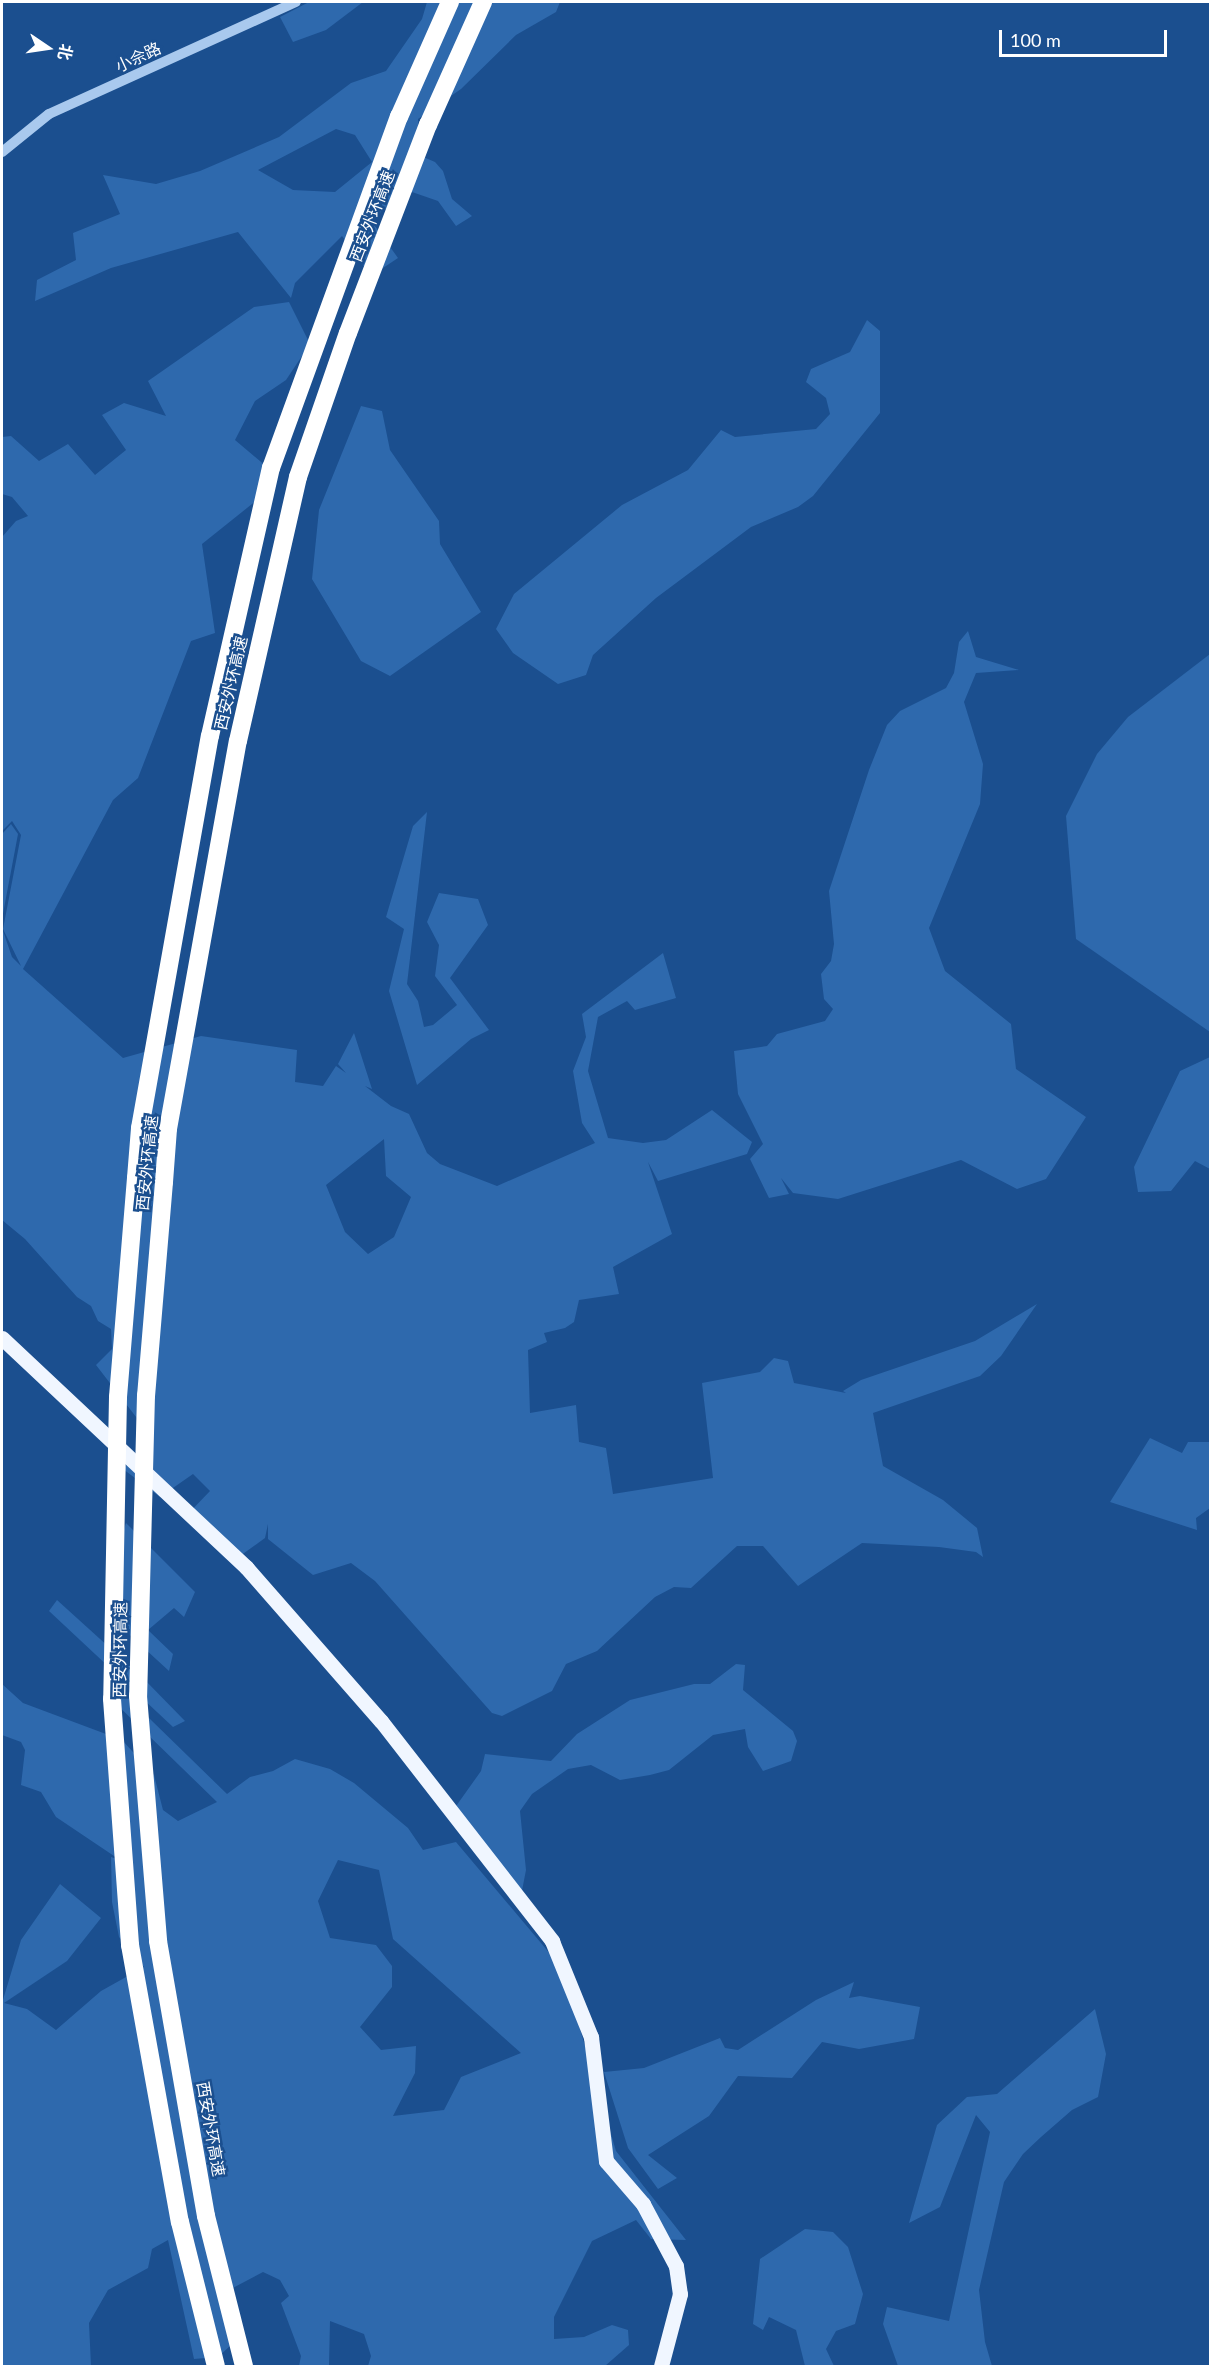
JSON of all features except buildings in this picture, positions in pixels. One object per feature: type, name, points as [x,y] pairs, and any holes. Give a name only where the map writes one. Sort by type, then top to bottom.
[{"type":"highway","name":"西安外环高速","points":[[216,2367],[180,2222],[130,1944],[112,1699],[118,1397],[140,1128],[210,736],[272,468],[320,326],[399,117],[450,2]]},
{"type":"highway","name":"西安外环高速","points":[[244,2367],[206,2216],[158,1941],[138,1696],[146,1395],[168,1129],[238,741],[298,477],[348,333],[428,125],[483,2]]},
{"type":"main road","points":[[2,1338],[246,1567],[381,1721],[552,1941],[591,2037],[606,2161],[643,2204],[676,2266],[680,2294],[661,2367]]},
{"type":"street","name":"小佘路","points":[[2,152],[49,114],[296,2]]},
{"type":"shaded area","points":[[309,2],[363,2],[326,30],[293,42],[280,17]]},
{"type":"shaded area","points":[[427,2],[560,2],[556,12],[516,35],[461,89],[418,119],[421,156],[435,162],[443,171],[452,199],[472,216],[456,226],[438,201],[412,192],[370,219],[398,258],[371,276],[342,236],[295,283],[291,298],[238,232],[111,268],[35,301],[37,280],[76,260],[73,233],[120,214],[103,175],[156,184],[200,171],[279,137],[351,83],[386,71],[422,19]],"holes":[[[336,129],[355,135],[372,162],[335,192],[293,190],[258,170]]]},
{"type":"shaded area","points":[[289,302],[310,344],[286,380],[255,401],[235,440],[273,472],[267,492],[202,544],[215,633],[191,641],[138,778],[113,800],[23,969],[123,1058],[201,1036],[297,1050],[295,1082],[323,1086],[336,1066],[346,1073],[338,1064],[354,1033],[372,1089],[365,1086],[391,1106],[409,1114],[427,1153],[440,1164],[497,1186],[595,1143],[582,1123],[573,1071],[586,1037],[582,1014],[663,953],[676,998],[635,1010],[627,1001],[598,1017],[588,1071],[608,1138],[643,1143],[666,1140],[712,1110],[752,1142],[747,1154],[658,1181],[648,1162],[672,1234],[613,1267],[619,1294],[579,1300],[574,1322],[565,1328],[544,1333],[547,1342],[528,1350],[530,1413],[576,1405],[579,1442],[606,1448],[613,1494],[713,1478],[702,1383],[760,1372],[774,1358],[788,1361],[794,1383],[846,1393],[843,1391],[861,1380],[975,1341],[1037,1304],[1001,1356],[980,1376],[873,1413],[883,1466],[943,1500],[977,1528],[983,1557],[976,1552],[939,1547],[862,1543],[798,1586],[763,1546],[737,1546],[691,1588],[674,1587],[655,1597],[597,1651],[566,1664],[552,1691],[502,1716],[492,1713],[375,1581],[351,1563],[313,1575],[268,1539],[268,1524],[265,1538],[233,1561],[186,1516],[210,1491],[193,1474],[160,1497],[123,1469],[153,1439],[96,1365],[112,1349],[111,1329],[98,1321],[91,1306],[77,1297],[25,1239],[2,1220],[2,928],[12,957],[21,966],[3,929],[21,835],[12,821],[2,831],[2,537],[16,521],[28,516],[12,497],[2,494],[2,437],[11,436],[39,461],[68,444],[95,475],[126,450],[102,415],[124,403],[166,416],[148,381],[254,307]],"holes":[[[384,1139],[386,1176],[411,1197],[394,1237],[368,1254],[345,1232],[326,1185]]]},
{"type":"shaded area","points":[[867,320],[880,331],[880,413],[813,496],[798,507],[751,527],[656,598],[593,655],[586,675],[558,684],[513,653],[496,629],[514,594],[622,505],[688,470],[721,430],[735,437],[816,429],[830,414],[826,398],[806,382],[811,369],[850,352]]},
{"type":"shaded area","points":[[361,406],[382,411],[390,450],[439,521],[440,544],[481,612],[390,676],[361,661],[312,579],[319,510]]},
{"type":"shaded area","points":[[968,631],[976,657],[1019,670],[976,673],[964,702],[983,764],[980,804],[929,928],[945,971],[1011,1024],[1016,1069],[1086,1117],[1046,1179],[1017,1189],[961,1160],[838,1199],[793,1193],[781,1178],[789,1194],[769,1198],[750,1159],[763,1144],[738,1094],[734,1051],[767,1046],[777,1034],[825,1021],[833,1009],[824,999],[821,974],[831,961],[834,944],[829,891],[869,770],[887,725],[900,711],[946,688],[954,673],[959,642]]},
{"type":"shaded area","points":[[1210,654],[1210,1032],[1076,939],[1066,816],[1097,754],[1128,717]]},
{"type":"shaded area","points":[[427,812],[407,984],[418,1001],[424,1027],[433,1025],[457,1005],[435,976],[439,945],[427,922],[439,893],[478,899],[488,925],[450,978],[489,1030],[471,1039],[417,1085],[389,991],[404,929],[386,917],[413,826]]},
{"type":"shaded area","points":[[11,824],[18,834],[2,919],[2,834]]},
{"type":"shaded area","points":[[1210,1057],[1210,1169],[1195,1161],[1171,1191],[1138,1192],[1134,1167],[1180,1071]]},
{"type":"shaded area","points":[[1150,1438],[1182,1453],[1188,1442],[1210,1442],[1210,1508],[1196,1518],[1197,1530],[1110,1502]]},
{"type":"shaded area","points":[[126,1523],[195,1592],[184,1617],[174,1608],[148,1630],[173,1654],[169,1671],[108,1615],[111,1570]]},
{"type":"shaded area","points":[[57,1600],[142,1677],[185,1721],[173,1727],[49,1611]]},
{"type":"shaded area","points":[[736,1664],[745,1665],[743,1690],[793,1731],[797,1741],[791,1761],[763,1771],[748,1747],[745,1729],[713,1735],[669,1770],[650,1775],[620,1780],[591,1765],[568,1769],[532,1794],[520,1811],[526,1870],[520,1901],[449,1816],[481,1771],[485,1754],[551,1761],[577,1734],[630,1700],[694,1684],[710,1684]]},
{"type":"shaded area","points":[[111,1681],[227,1794],[250,1777],[273,1771],[295,1759],[330,1769],[354,1783],[408,1828],[423,1850],[456,1842],[562,1968],[616,2151],[686,2240],[651,2239],[636,2220],[592,2241],[554,2317],[554,2339],[584,2337],[612,2325],[628,2330],[629,2345],[605,2366],[368,2366],[371,2356],[364,2334],[330,2321],[329,2366],[299,2366],[301,2356],[281,2303],[289,2296],[280,2280],[263,2272],[229,2290],[241,2336],[218,2357],[194,2359],[168,2240],[152,2249],[148,2268],[108,2290],[89,2323],[91,2366],[2,2366],[2,2003],[21,1940],[60,1884],[101,1918],[67,1961],[4,2003],[27,2009],[56,2030],[101,1991],[144,1967],[119,1937],[112,1902],[111,1857],[120,1860],[56,1817],[41,1792],[21,1785],[25,1750],[21,1742],[2,1735],[2,1684],[23,1703],[122,1740],[154,1775],[163,1810],[178,1821],[217,1802],[109,1697]],"holes":[[[338,1860],[379,1870],[393,1939],[521,2053],[461,2077],[444,2110],[393,2116],[415,2073],[416,2046],[381,2050],[360,2027],[392,1987],[392,1966],[376,1945],[330,1938],[318,1901]]]},
{"type":"shaded area","points":[[854,1982],[849,1998],[860,1996],[920,2007],[914,2039],[859,2049],[822,2042],[792,2078],[738,2076],[709,2116],[648,2155],[677,2178],[658,2189],[628,2148],[604,2072],[644,2068],[720,2038],[725,2048],[738,2050],[816,2000]]},
{"type":"shaded area","points":[[1095,2009],[1106,2054],[1098,2097],[1072,2110],[1041,2137],[1023,2154],[1004,2182],[979,2290],[985,2342],[992,2366],[898,2366],[883,2324],[887,2307],[949,2321],[990,2132],[976,2115],[940,2207],[909,2223],[937,2125],[967,2097],[997,2094]]},
{"type":"shaded area","points":[[805,2229],[833,2232],[848,2247],[863,2294],[855,2324],[836,2331],[826,2349],[834,2366],[805,2366],[796,2330],[769,2317],[763,2330],[753,2324],[760,2259]]}]
